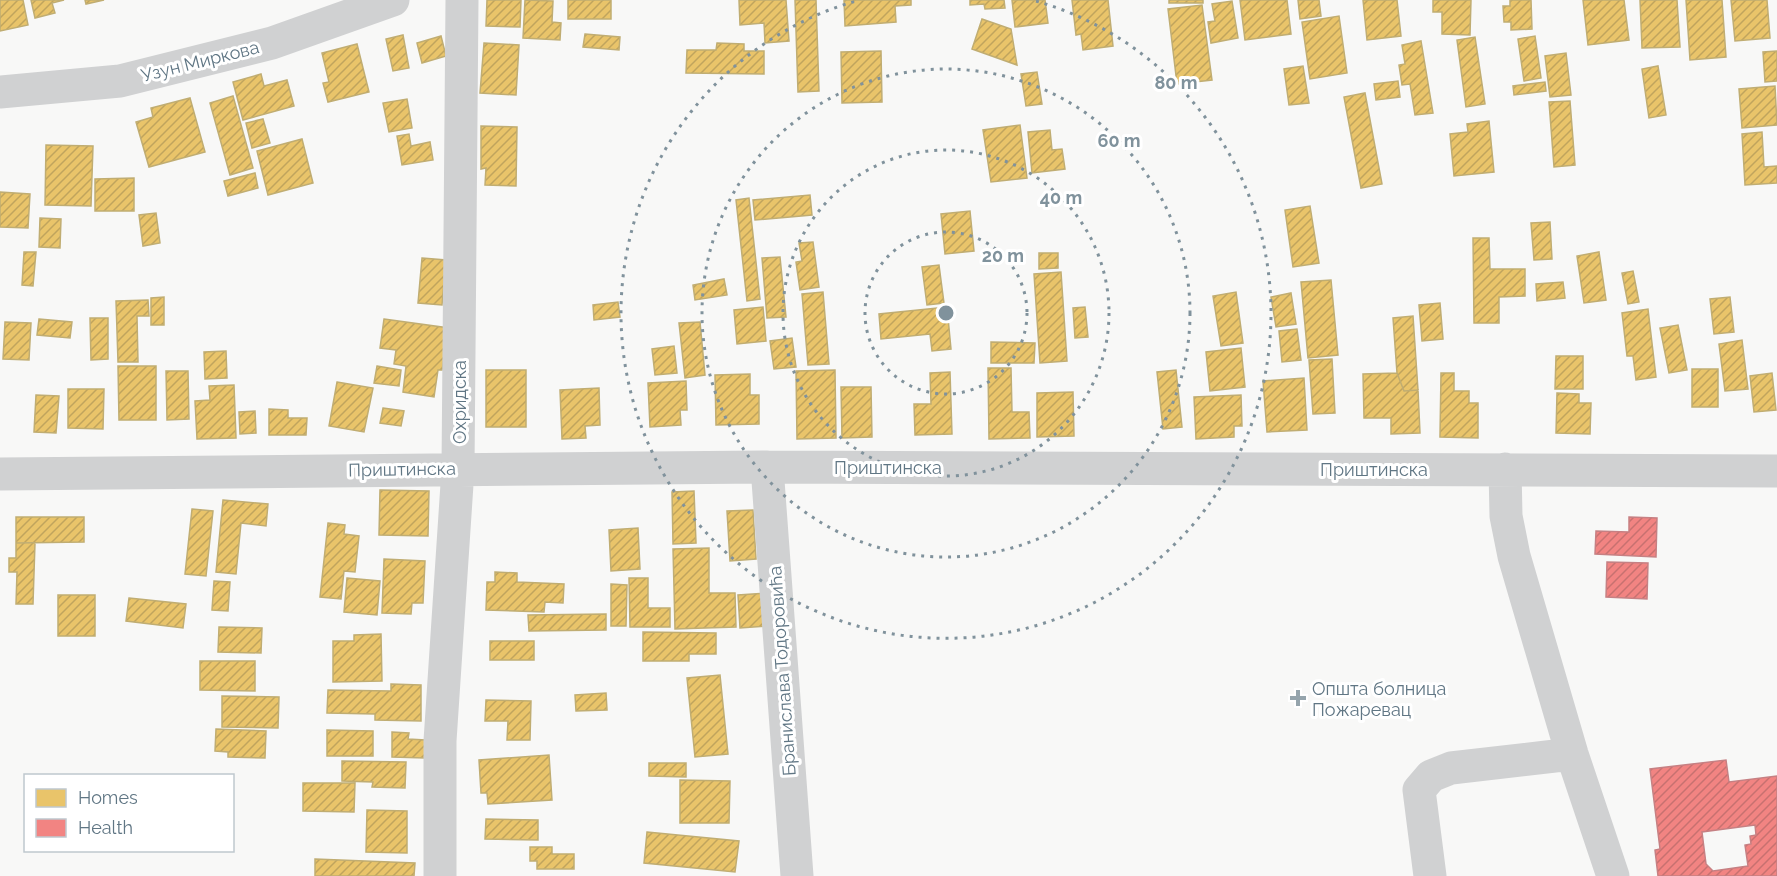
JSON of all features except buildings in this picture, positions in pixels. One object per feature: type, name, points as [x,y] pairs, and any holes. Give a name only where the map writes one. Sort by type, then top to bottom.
[{"type":"street","name":"Узун Миркова","points":[[0,92],[120,81],[272,43],[393,0]]},
{"type":"street","name":"Охридска","points":[[440,876],[440,741],[458,469],[462,0]]},
{"type":"street","name":"Приштинска","points":[[0,474],[767,467],[1777,471]]},
{"type":"street","name":"Бранислава Тодоровића","points":[[767,467],[797,876]]},
{"type":"street","points":[[1505,469],[1506,516],[1514,556],[1572,754],[1613,876]]},
{"type":"street","points":[[1430,876],[1419,790],[1431,776],[1450,768],[1572,754]]},
{"type":"place","name":"Општа болница Пожаревац","points":[[1298,698]]}]
